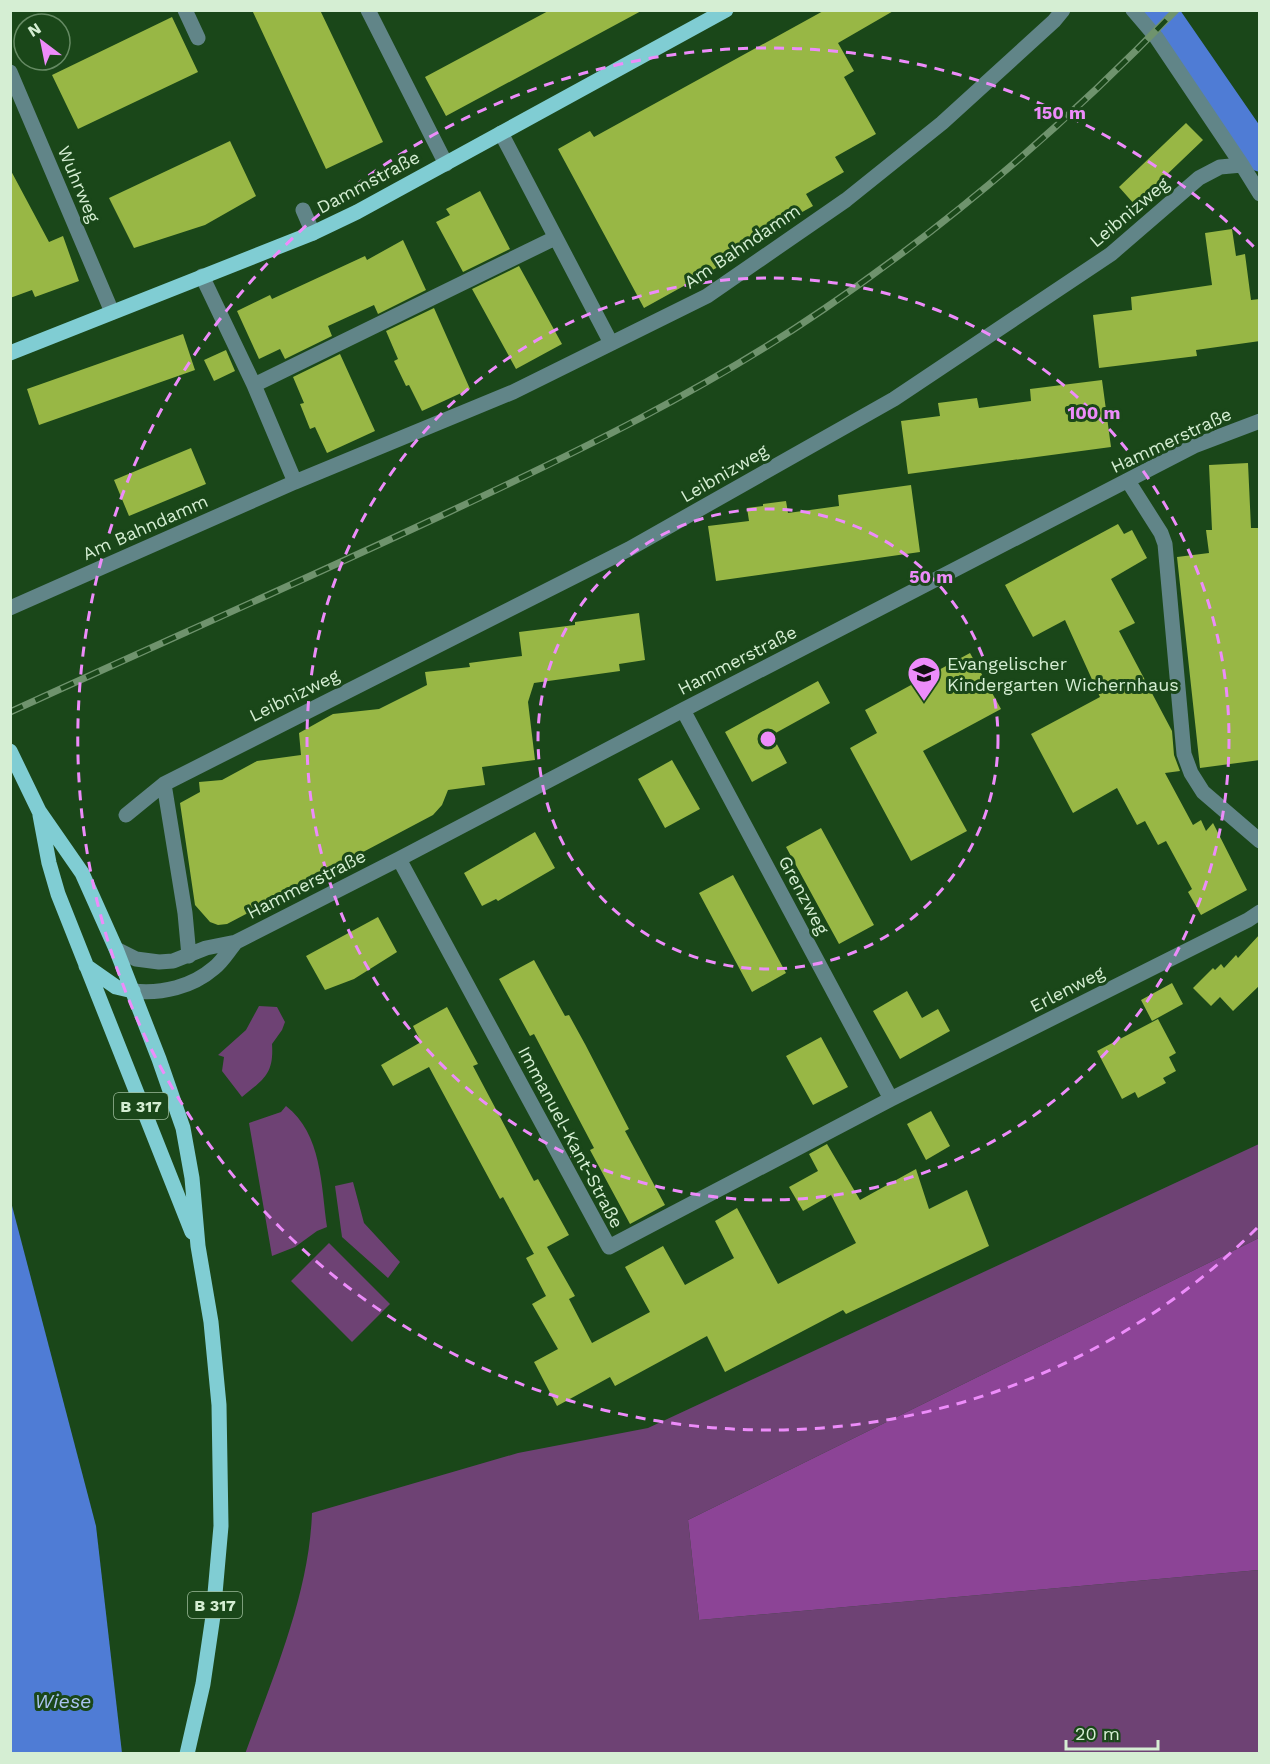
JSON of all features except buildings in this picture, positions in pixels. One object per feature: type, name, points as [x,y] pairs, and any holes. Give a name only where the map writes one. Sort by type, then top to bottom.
[{"type":"main road","name":"Dammstraße","points":[[10,353],[313,233],[357,212],[726,10]]},
{"type":"main road","name":"B 317","points":[[10,751],[39,811],[82,873],[134,991],[183,1128],[192,1178],[198,1245],[211,1322],[219,1405],[221,1526],[213,1616],[203,1684],[187,1754]]},
{"type":"main road","name":"B 317","points":[[39,811],[49,863],[58,894],[171,1184],[198,1245]]},
{"type":"main road","points":[[86,966],[116,987],[134,991]]},
{"type":"street","points":[[185,10],[198,38]]},
{"type":"street","points":[[368,10],[446,164]]},
{"type":"street","name":"Am Bahndamm","points":[[10,608],[295,482],[513,392],[707,296],[846,200],[942,123],[1054,21],[1063,10]]},
{"type":"street","points":[[1133,10],[1156,37],[1260,194]]},
{"type":"street","name":"Wuhrweg","points":[[10,72],[112,312]]},
{"type":"street","points":[[501,133],[611,343]]},
{"type":"street","name":"Leibnizweg","points":[[126,816],[164,784],[629,549],[894,399],[1111,254],[1199,178],[1220,167],[1242,165]]},
{"type":"street","points":[[303,210],[313,233]]},
{"type":"street","points":[[254,385],[555,238]]},
{"type":"street","points":[[202,276],[254,385],[295,482]]},
{"type":"street","name":"Hammerstraße","points":[[116,949],[136,959],[159,962],[173,961],[206,948],[236,942],[1194,446],[1260,421]]},
{"type":"street","points":[[1128,481],[1161,533],[1165,544],[1185,754],[1191,773],[1203,792],[1260,841]]},
{"type":"street","name":"Grenzweg","points":[[683,710],[891,1099]]},
{"type":"street","points":[[164,784],[185,913],[189,956]]},
{"type":"street","name":"Immanuel-Kant-Straße","points":[[399,859],[607,1246],[891,1099]]},
{"type":"street","name":"Erlenweg","points":[[891,1099],[1260,912]]},
{"type":"street","name":"Hammerstraße","points":[[134,991],[152,993],[169,991],[192,980],[215,968],[236,942]]},
{"type":"shaded area","points":[[259,1006],[277,1007],[285,1022],[272,1044],[271,1062],[266,1075],[242,1097],[222,1071],[224,1057],[218,1055],[246,1030]]},
{"type":"shaded area","points":[[286,1106],[307,1131],[313,1146],[321,1178],[327,1227],[317,1231],[295,1247],[272,1256],[249,1123],[281,1112]]},
{"type":"shaded area","points":[[1259,1144],[1259,1238],[688,1520],[699,1620],[1259,1570],[1259,1753],[245,1754],[278,1666],[297,1605],[309,1544],[312,1513],[518,1453],[648,1428]]},
{"type":"shaded area","points":[[353,1182],[364,1223],[400,1262],[388,1278],[342,1237],[335,1186]]},
{"type":"shaded area","points":[[1259,1238],[1259,1570],[699,1620],[688,1520]]},
{"type":"shaded area","points":[[329,1243],[390,1304],[352,1342],[291,1281]]},
{"type":"water","name":"Wiese","points":[[11,1202],[96,1526],[122,1753],[11,1753]]},
{"type":"waterway","points":[[1160,10],[1260,155]]},
{"type":"railway","points":[[10,712],[340,563],[497,489],[641,418],[734,366],[824,309],[963,206],[1051,131],[1176,10]]},
{"type":"place","name":"Evangelischer Kindergarten Wichernhaus","points":[[924,702]]}]
